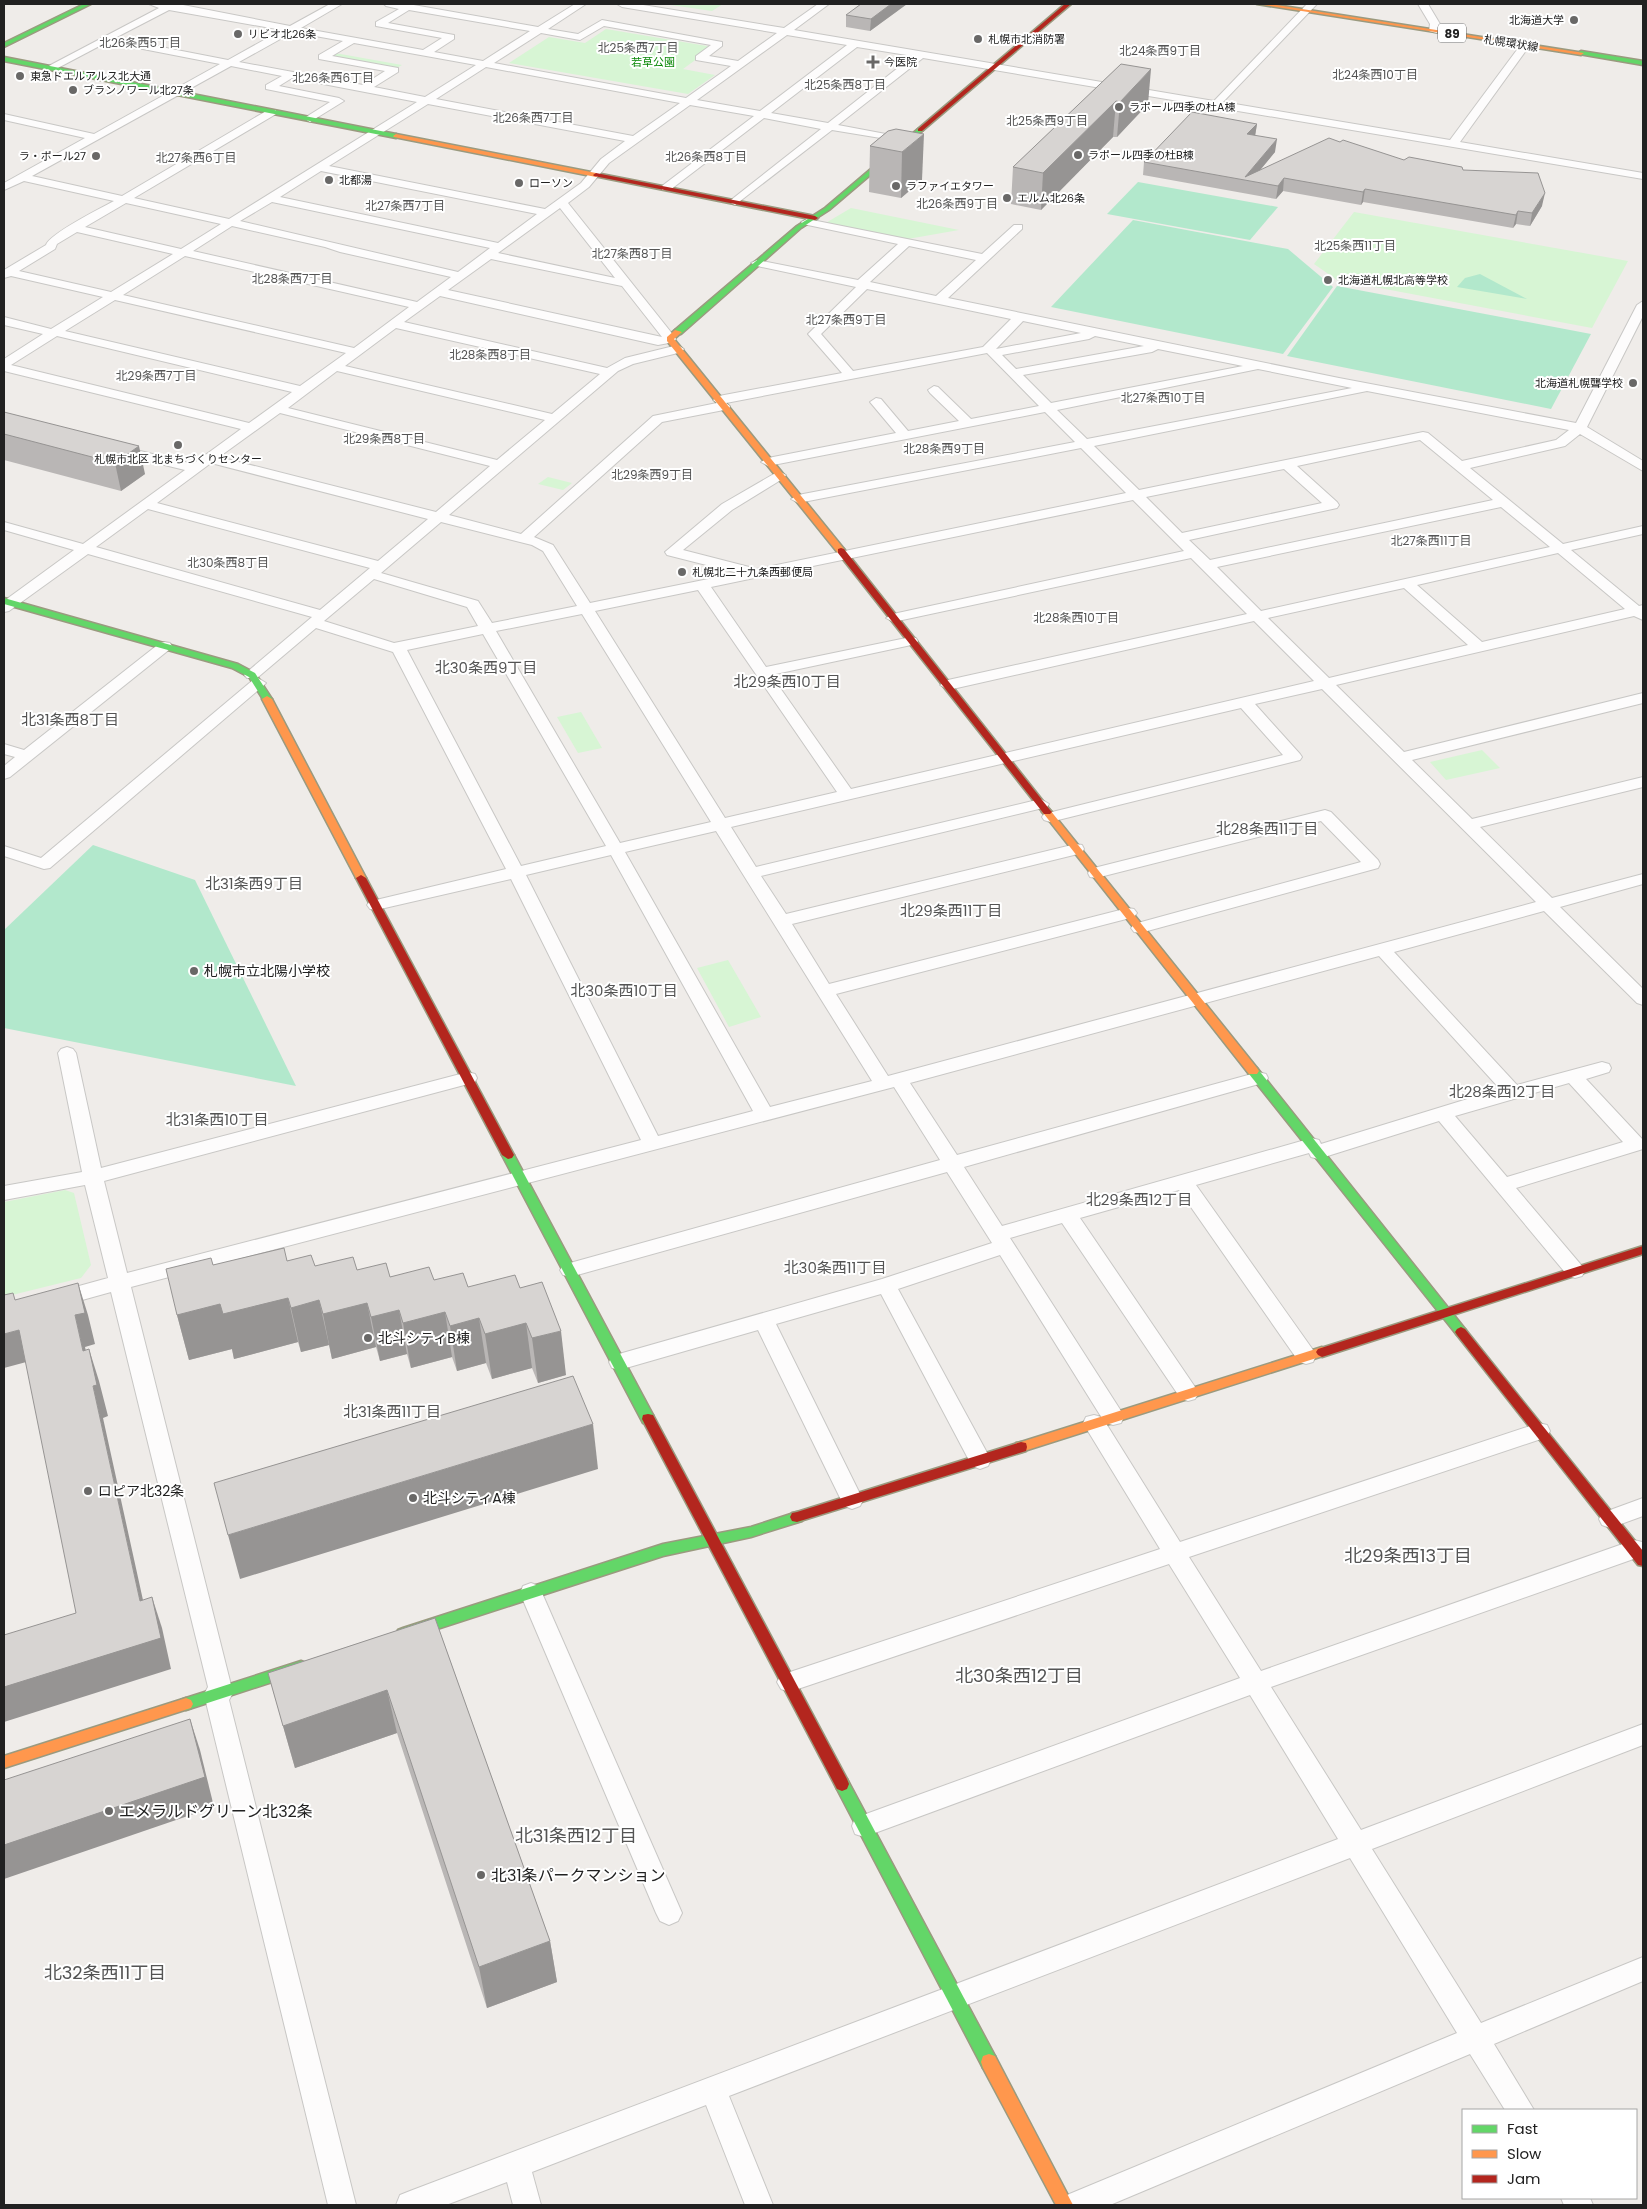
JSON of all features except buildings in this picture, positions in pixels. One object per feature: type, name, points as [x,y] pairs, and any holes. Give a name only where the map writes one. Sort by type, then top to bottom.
[{"type":"street","points":[[4,45],[88,4]]},
{"type":"street","points":[[154,4],[171,5],[292,29],[908,141]]},
{"type":"street","points":[[4,187],[20,175],[95,137],[337,4]]},
{"type":"street","points":[[389,4],[580,37],[602,23],[719,44],[700,58],[740,64]]},
{"type":"street","points":[[4,366],[182,252],[581,4]]},
{"type":"street","points":[[622,4],[1643,176]]},
{"type":"street","points":[[6,604],[147,505],[562,202],[585,185],[605,161],[824,4]]},
{"type":"street","points":[[4,851],[44,864],[255,679],[318,619],[609,372],[629,361],[674,344],[757,263],[908,141],[1068,4]]},
{"type":"street","name":"札幌環状線","points":[[1260,4],[1308,7],[1434,31],[1643,63]]},
{"type":"street","points":[[1423,4],[1435,24],[1434,31]]},
{"type":"street","points":[[50,68],[171,5]]},
{"type":"street","points":[[408,7],[380,24],[451,37],[425,53]]},
{"type":"street","points":[[1216,104],[1308,7]]},
{"type":"street","points":[[104,40],[635,140]]},
{"type":"street","points":[[352,40],[323,57],[394,70],[364,89]]},
{"type":"street","points":[[666,188],[856,43]]},
{"type":"street","points":[[1453,144],[1525,45]]},
{"type":"street","points":[[735,202],[922,54]]},
{"type":"street","points":[[4,59],[735,202],[983,258]]},
{"type":"street","points":[[290,75],[270,87],[340,100],[310,119]]},
{"type":"street","points":[[6,274],[51,247],[52,242],[74,228],[272,112]]},
{"type":"street","points":[[4,117],[95,137]]},
{"type":"street","points":[[318,168],[546,213]]},
{"type":"street","points":[[20,175],[460,276]]},
{"type":"street","points":[[269,198],[500,247]]},
{"type":"street","points":[[562,202],[624,283],[892,618],[948,685],[1076,849],[1639,1555],[1254,1683],[864,1826]]},
{"type":"street","points":[[939,300],[1018,227]]},
{"type":"street","points":[[74,228],[420,306]]},
{"type":"street","points":[[850,375],[814,334],[907,242]]},
{"type":"street","points":[[488,256],[624,283]]},
{"type":"street","points":[[757,263],[1261,366],[1580,428],[1643,467]]},
{"type":"street","points":[[6,274],[112,296],[357,352]]},
{"type":"street","points":[[439,292],[674,344]]},
{"type":"street","points":[[1459,466],[1560,443],[1580,428],[1643,305]]},
{"type":"street","points":[[1020,317],[989,347],[991,351],[1642,997]]},
{"type":"street","points":[[4,321],[303,391]]},
{"type":"street","points":[[395,324],[609,372]]},
{"type":"street","points":[[524,538],[658,419],[721,403],[850,375],[1100,333]]},
{"type":"street","points":[[1014,374],[1163,346]]},
{"type":"street","points":[[4,366],[253,428]]},
{"type":"street","points":[[768,462],[1261,366]]},
{"type":"street","points":[[335,367],[555,418]]},
{"type":"street","points":[[798,499],[1373,388]]},
{"type":"street","points":[[934,390],[968,423]]},
{"type":"street","points":[[876,402],[905,435]]},
{"type":"street","points":[[278,409],[500,465]]},
{"type":"street","points":[[4,526],[318,619],[393,648],[1423,436],[1560,549],[1641,612]]},
{"type":"street","points":[[100,444],[196,469]]},
{"type":"street","points":[[210,459],[524,538],[548,548],[825,991],[952,1164],[1000,1241],[1103,1420],[1175,1554],[1519,2109]]},
{"type":"street","points":[[1180,538],[1332,505],[1287,464]]},
{"type":"street","points":[[759,574],[672,552],[727,507],[779,475]]},
{"type":"street","points":[[1207,565],[1503,502]]},
{"type":"street","points":[[147,505],[376,570],[473,604],[615,848],[765,1115]]},
{"type":"street","points":[[948,685],[1643,530]]},
{"type":"street","points":[[892,618],[1195,553]]},
{"type":"street","points":[[1406,582],[1479,647]]},
{"type":"street","points":[[702,585],[846,794]]},
{"type":"street","points":[[6,604],[235,666],[255,679],[714,1539],[1065,2205]]},
{"type":"street","points":[[376,905],[1325,682],[1641,612]]},
{"type":"street","points":[[762,672],[911,641]]},
{"type":"street","points":[[4,774],[165,646]]},
{"type":"street","points":[[398,647],[516,872],[652,1144]]},
{"type":"street","points":[[1401,758],[1643,698]]},
{"type":"street","points":[[751,873],[1294,757],[1243,702]]},
{"type":"street","points":[[4,749],[27,756]]},
{"type":"street","points":[[1468,825],[1643,782]]},
{"type":"street","points":[[1096,873],[1325,815],[1372,864],[1140,928]]},
{"type":"street","points":[[781,921],[1076,849]]},
{"type":"street","points":[[40,1304],[891,1082],[1196,998],[1643,879]]},
{"type":"street","points":[[825,991],[1128,913]]},
{"type":"street","points":[[1382,949],[1513,1092]]},
{"type":"street","points":[[67,1053],[93,1177],[342,2205]]},
{"type":"street","points":[[619,1362],[886,1285],[1067,1215],[1183,1182],[1443,1114],[1513,1092],[1602,1068]]},
{"type":"street","points":[[1504,1185],[1636,1145],[1573,1076]]},
{"type":"street","points":[[4,1193],[93,1177],[468,1078]]},
{"type":"street","points":[[570,1270],[1259,1078]]},
{"type":"street","points":[[1443,1114],[1575,1271]]},
{"type":"street","points":[[1183,1182],[1306,1356]]},
{"type":"street","points":[[1067,1215],[1188,1393]]},
{"type":"street","points":[[390,1638],[663,1550],[751,1532],[1643,1250]]},
{"type":"street","points":[[886,1285],[980,1460]]},
{"type":"street","points":[[764,1320],[852,1500]]},
{"type":"street","points":[[788,1682],[1175,1554],[1540,1430]]},
{"type":"street","points":[[1610,1520],[1643,1507]]},
{"type":"street","points":[[531,1593],[669,1913]]},
{"type":"street","points":[[4,1762],[315,1662]]},
{"type":"street","points":[[410,2205],[1643,1734]]},
{"type":"street","points":[[1078,2205],[1643,1969]]},
{"type":"street","points":[[714,2090],[759,2205]]},
{"type":"street","points":[[516,2165],[527,2205]]},
{"type":"green space","points":[[664,4],[723,4],[712,11]]},
{"type":"green space","name":"若草公園","points":[[606,29],[713,47],[683,69],[715,75],[688,94],[509,63],[549,37],[585,43]]},
{"type":"green space","points":[[335,53],[402,65],[395,69],[328,57]]},
{"type":"green space","points":[[1138,182],[1278,207],[1250,240],[1107,214]]},
{"type":"green space","points":[[851,208],[959,230],[902,240],[824,224]]},
{"type":"green space","points":[[1354,212],[1628,261],[1592,328],[1337,280],[1314,264]]},
{"type":"green space","points":[[1133,220],[1288,249],[1333,287],[1283,354],[1051,307]]},
{"type":"green space","points":[[1480,274],[1527,299],[1457,287],[1465,278]]},
{"type":"green space","points":[[1337,286],[1591,334],[1551,409],[1287,356]]},
{"type":"green space","points":[[548,477],[572,483],[563,490],[538,484]]},
{"type":"green space","points":[[581,712],[602,748],[578,753],[557,717]]},
{"type":"green space","points":[[1482,750],[1500,768],[1446,780],[1430,762]]},
{"type":"green space","points":[[93,845],[195,880],[296,1086],[4,1028],[4,930]]},
{"type":"green space","points":[[728,960],[761,1017],[729,1027],[697,968]]},
{"type":"green space","points":[[65,1190],[74,1193],[91,1265],[81,1278],[4,1297],[4,1202]]},
{"type":"traffic: fast","points":[[4,45],[88,4]]},
{"type":"traffic: fast","points":[[1581,53],[1643,63]]},
{"type":"traffic: fast","points":[[4,59],[396,136]]},
{"type":"traffic: fast","points":[[678,332],[799,227],[827,209],[920,130]]},
{"type":"traffic: fast","points":[[4,601],[235,666],[252,675],[267,699]]},
{"type":"traffic: fast","points":[[1253,1071],[1461,1332]]},
{"type":"traffic: fast","points":[[508,1155],[648,1419]]},
{"type":"traffic: fast","points":[[403,1634],[663,1550],[751,1532],[797,1517]]},
{"type":"traffic: fast","points":[[186,1704],[301,1667]]},
{"type":"traffic: fast","points":[[842,1784],[989,2062]]},
{"type":"traffic: slow","points":[[1260,4],[1581,53]]},
{"type":"traffic: slow","points":[[396,136],[596,175]]},
{"type":"traffic: slow","points":[[678,332],[670,339],[841,551]]},
{"type":"traffic: slow","points":[[267,699],[361,878]]},
{"type":"traffic: slow","points":[[1047,812],[1253,1071]]},
{"type":"traffic: slow","points":[[1021,1447],[1322,1352]]},
{"type":"traffic: slow","points":[[4,1762],[186,1704]]},
{"type":"traffic: slow","points":[[989,2062],[1065,2205]]},
{"type":"traffic: jam","points":[[920,130],[1068,4]]},
{"type":"traffic: jam","points":[[596,175],[815,218]]},
{"type":"traffic: jam","points":[[841,551],[1047,812]]},
{"type":"traffic: jam","points":[[361,878],[508,1155]]},
{"type":"traffic: jam","points":[[1322,1352],[1643,1250]]},
{"type":"traffic: jam","points":[[1461,1332],[1643,1561]]},
{"type":"traffic: jam","points":[[648,1419],[842,1784]]},
{"type":"traffic: jam","points":[[797,1517],[1021,1447]]},
{"type":"place","name":"北海道大学","points":[[1574,20]]},
{"type":"place","name":"リビオ北26条","points":[[238,34]]},
{"type":"place","name":"札幌市北消防署","points":[[978,39]]},
{"type":"place","name":"今医院","points":[[873,62]]},
{"type":"place","name":"東急ドエルアルス北大通","points":[[20,76]]},
{"type":"place","name":"ブランノワール北27条","points":[[73,90]]},
{"type":"place","name":"ラポール四季の杜A棟","points":[[1119,107]]},
{"type":"place","name":"ラポール四季の杜B棟","points":[[1078,155]]},
{"type":"place","name":"ラ・ポール27","points":[[96,156]]},
{"type":"place","name":"北都湯","points":[[329,180]]},
{"type":"place","name":"ローソン","points":[[519,183]]},
{"type":"place","name":"ラファイエタワー","points":[[896,186]]},
{"type":"place","name":"エルム北26条","points":[[1007,198]]},
{"type":"place","name":"北海道札幌北高等学校","points":[[1328,280]]},
{"type":"place","name":"北海道札幌聾学校","points":[[1633,383]]},
{"type":"place","name":"札幌市北区 北まちづくりセンター","points":[[178,445]]},
{"type":"place","name":"札幌北二十九条西郵便局","points":[[682,572]]},
{"type":"place","name":"札幌市立北陽小学校","points":[[194,971]]},
{"type":"place","name":"北斗シティB棟","points":[[368,1338]]},
{"type":"place","name":"ロピア北32条","points":[[88,1491]]},
{"type":"place","name":"北斗シティA棟","points":[[413,1498]]},
{"type":"place","name":"エメラルドグリーン北32条","points":[[109,1811]]},
{"type":"place","name":"北31条パークマンション","points":[[481,1875]]},
{"type":"district","name":"北26条西5丁目","points":[[140,42]]},
{"type":"district","name":"北25条西7丁目","points":[[638,47]]},
{"type":"district","name":"北24条西9丁目","points":[[1160,50]]},
{"type":"district","name":"北24条西10丁目","points":[[1375,74]]},
{"type":"district","name":"北26条西6丁目","points":[[333,77]]},
{"type":"district","name":"北25条西8丁目","points":[[845,84]]},
{"type":"district","name":"北26条西7丁目","points":[[533,117]]},
{"type":"district","name":"北25条西9丁目","points":[[1047,120]]},
{"type":"district","name":"北26条西8丁目","points":[[706,156]]},
{"type":"district","name":"北27条西6丁目","points":[[196,157]]},
{"type":"district","name":"北26条西9丁目","points":[[957,203]]},
{"type":"district","name":"北27条西7丁目","points":[[405,205]]},
{"type":"district","name":"北25条西11丁目","points":[[1355,245]]},
{"type":"district","name":"北27条西8丁目","points":[[632,253]]},
{"type":"district","name":"北28条西7丁目","points":[[292,278]]},
{"type":"district","name":"北27条西9丁目","points":[[846,319]]},
{"type":"district","name":"北28条西8丁目","points":[[490,354]]},
{"type":"district","name":"北29条西7丁目","points":[[156,375]]},
{"type":"district","name":"北27条西10丁目","points":[[1163,397]]},
{"type":"district","name":"北29条西8丁目","points":[[384,438]]},
{"type":"district","name":"北28条西9丁目","points":[[944,448]]},
{"type":"district","name":"北29条西9丁目","points":[[652,474]]},
{"type":"district","name":"北27条西11丁目","points":[[1431,540]]},
{"type":"district","name":"北30条西8丁目","points":[[228,562]]},
{"type":"district","name":"北28条西10丁目","points":[[1076,617]]},
{"type":"district","name":"北30条西9丁目","points":[[486,667]]},
{"type":"district","name":"北29条西10丁目","points":[[787,681]]},
{"type":"district","name":"北31条西8丁目","points":[[70,719]]},
{"type":"district","name":"北28条西11丁目","points":[[1267,828]]},
{"type":"district","name":"北31条西9丁目","points":[[254,883]]},
{"type":"district","name":"北29条西11丁目","points":[[951,910]]},
{"type":"district","name":"北30条西10丁目","points":[[624,990]]},
{"type":"district","name":"北28条西12丁目","points":[[1502,1091]]},
{"type":"district","name":"北31条西10丁目","points":[[217,1119]]},
{"type":"district","name":"北29条西12丁目","points":[[1139,1199]]},
{"type":"district","name":"北30条西11丁目","points":[[835,1267]]},
{"type":"district","name":"北31条西11丁目","points":[[392,1411]]},
{"type":"district","name":"北29条西13丁目","points":[[1408,1555]]},
{"type":"district","name":"北30条西12丁目","points":[[1019,1675]]},
{"type":"district","name":"北31条西12丁目","points":[[576,1835]]},
{"type":"district","name":"北32条西11丁目","points":[[105,1972]]}]
